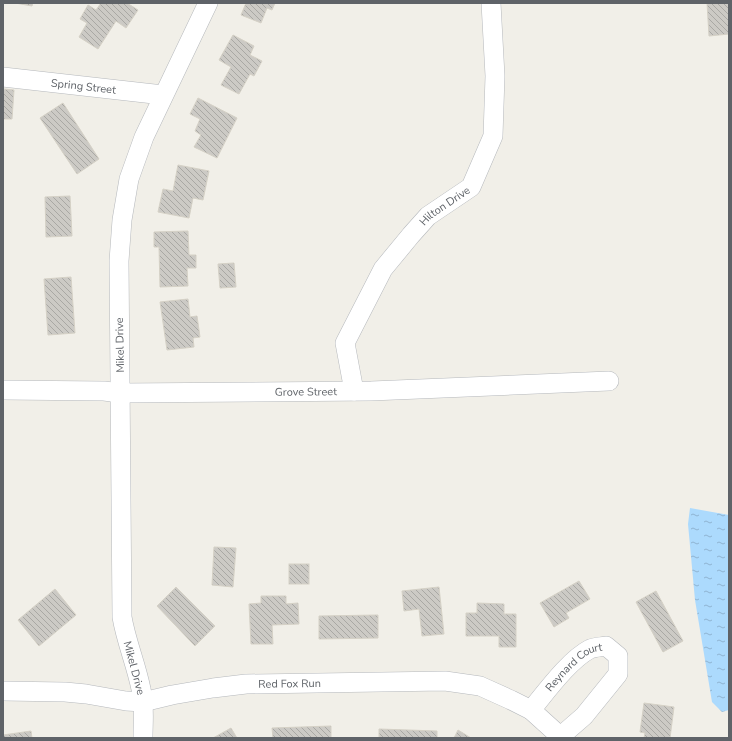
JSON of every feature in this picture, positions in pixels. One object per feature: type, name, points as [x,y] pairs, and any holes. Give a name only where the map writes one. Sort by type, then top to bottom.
[{"type":"street","name":"Mikel Drive","points":[[142,738],[143,702],[141,688],[125,634],[122,617],[119,261],[122,220],[129,179],[144,137],[208,3]]},
{"type":"street","name":"Hilton Drive","points":[[354,391],[345,343],[383,269],[428,216],[471,187],[493,136],[495,76],[491,3]]},
{"type":"street","name":"Spring Street","points":[[3,77],[163,96]]},
{"type":"street","name":"Grove Street","points":[[3,390],[120,393],[354,391],[608,381]]},
{"type":"street","name":"Reynard Court","points":[[531,710],[575,659],[591,649],[606,646],[618,656],[618,674],[584,716],[562,737]]},
{"type":"street","name":"Red Fox Run","points":[[3,692],[65,692],[143,702],[199,690],[246,684],[445,681],[480,686],[531,710],[562,737]]},
{"type":"water","points":[[690,508],[729,515],[729,710],[722,712],[712,702],[695,600],[688,524]]},
{"type":"building","points":[[15,3],[33,3],[32,6]]},
{"type":"building","points":[[101,3],[127,3],[138,10],[126,28],[116,21],[98,49],[79,37],[87,23],[80,19],[88,5],[96,10]]},
{"type":"building","points":[[246,3],[275,3],[272,10],[267,8],[261,23],[241,15]]},
{"type":"building","points":[[707,3],[729,3],[729,34],[709,36]]},
{"type":"building","points":[[233,35],[254,46],[250,55],[262,61],[254,76],[250,74],[239,94],[221,85],[231,67],[219,60]]},
{"type":"building","points":[[3,89],[14,90],[12,119],[3,119]]},
{"type":"building","points":[[198,98],[237,118],[217,158],[194,147],[201,135],[195,131],[200,119],[190,114]]},
{"type":"building","points":[[63,103],[99,159],[77,174],[40,118]]},
{"type":"building","points":[[178,165],[209,171],[203,200],[193,198],[189,218],[158,212],[163,189],[173,191]]},
{"type":"building","points":[[70,196],[72,236],[46,237],[45,197]]},
{"type":"building","points":[[188,231],[189,255],[196,255],[196,268],[187,268],[188,286],[160,287],[159,247],[154,247],[154,232]]},
{"type":"building","points":[[234,263],[236,287],[220,288],[218,264]]},
{"type":"building","points":[[71,277],[75,333],[48,335],[44,279]]},
{"type":"building","points":[[188,299],[190,317],[197,316],[200,337],[193,338],[194,347],[167,350],[160,302]]},
{"type":"building","points":[[214,547],[236,548],[233,587],[212,585]]},
{"type":"building","points":[[289,564],[309,564],[309,584],[289,584]]},
{"type":"building","points":[[579,581],[590,599],[566,613],[569,618],[554,627],[540,603]]},
{"type":"building","points":[[176,587],[215,626],[195,646],[157,606]]},
{"type":"building","points":[[439,587],[444,634],[422,636],[419,609],[404,611],[402,591]]},
{"type":"building","points":[[55,589],[76,615],[39,646],[18,620]]},
{"type":"building","points":[[656,591],[683,641],[663,652],[636,602]]},
{"type":"building","points":[[261,596],[286,596],[286,604],[298,603],[299,624],[272,625],[273,644],[251,644],[249,604],[261,603]]},
{"type":"building","points":[[477,603],[504,604],[504,614],[516,614],[516,647],[499,647],[499,636],[466,636],[466,613],[477,613]]},
{"type":"building","points":[[378,615],[378,638],[319,639],[319,616]]},
{"type":"building","points":[[644,703],[674,707],[670,738],[644,738],[645,733],[640,732]]},
{"type":"building","points":[[331,726],[331,738],[273,738],[272,728]]},
{"type":"building","points":[[231,728],[237,738],[213,738]]},
{"type":"building","points":[[379,729],[437,731],[437,738],[379,738]]},
{"type":"building","points":[[458,730],[471,738],[454,738]]},
{"type":"building","points":[[31,731],[32,738],[3,738],[3,735]]}]
